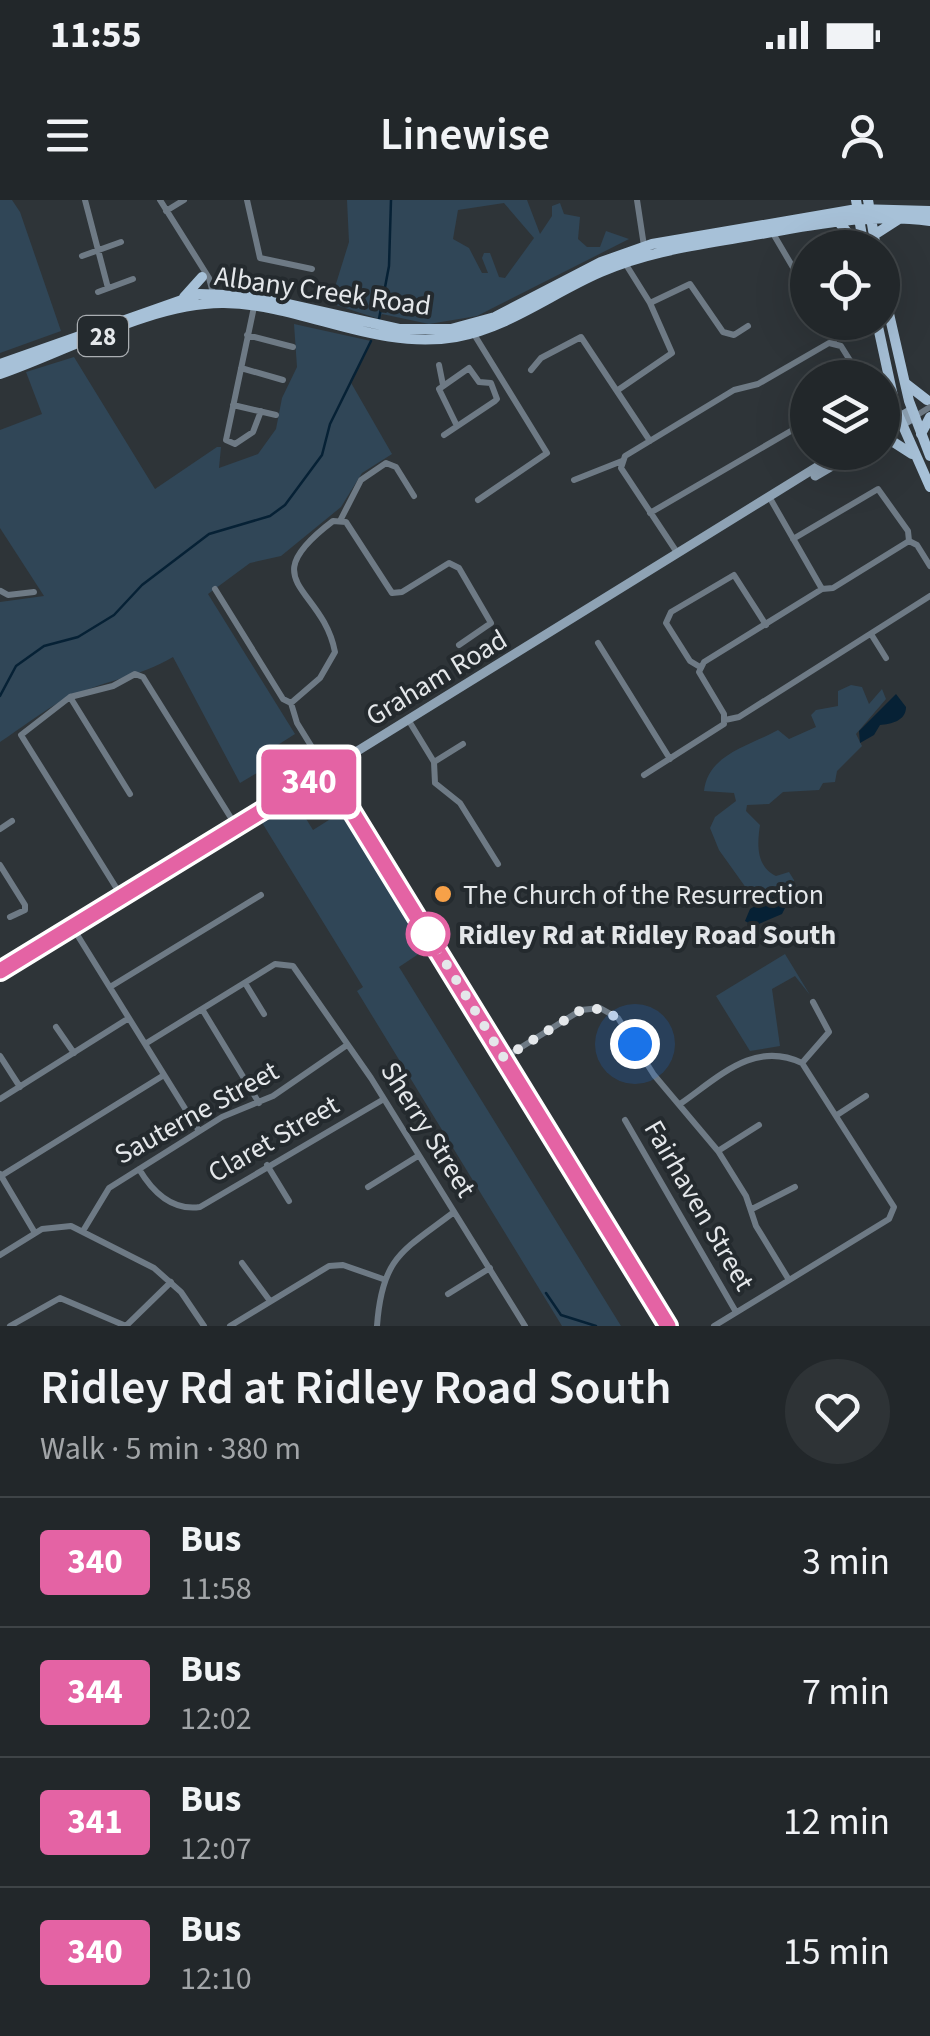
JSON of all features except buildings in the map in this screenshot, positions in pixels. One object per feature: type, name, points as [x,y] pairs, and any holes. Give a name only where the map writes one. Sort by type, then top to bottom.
[{"type":"main road","points":[[843,200],[834,216],[846,230]]},
{"type":"main road","name":"Albany Creek Road","points":[[0,364],[184,298],[252,296],[410,330],[472,329],[508,321],[624,262],[887,203],[930,211]]},
{"type":"main road","name":"Albany Creek Road","points":[[863,208],[930,220]]},
{"type":"main road","points":[[888,230],[902,217]]},
{"type":"main road","name":"Albany Creek Road","points":[[0,374],[211,299],[396,338],[444,339],[644,246],[770,228]]},
{"type":"main road","points":[[184,298],[202,277]]},
{"type":"main road","points":[[895,340],[913,414],[930,456]]},
{"type":"main road","points":[[904,382],[929,402]]},
{"type":"main road","points":[[921,434],[930,417]]},
{"type":"main road","points":[[900,421],[930,488]]},
{"type":"main road","points":[[900,447],[913,455]]},
{"type":"street","points":[[85,200],[108,288]]},
{"type":"street","points":[[160,200],[209,278],[211,299]]},
{"type":"street","points":[[166,211],[184,200]]},
{"type":"street","points":[[247,200],[260,258],[312,268]]},
{"type":"street","points":[[637,200],[644,246]]},
{"type":"street","points":[[770,228],[790,263]]},
{"type":"street","points":[[82,256],[120,242]]},
{"type":"street","points":[[618,390],[672,353],[651,315],[650,303],[640,294],[624,262]]},
{"type":"street","points":[[198,264],[211,299]]},
{"type":"street","points":[[98,292],[133,278]]},
{"type":"street","points":[[650,303],[690,284],[723,332],[734,335],[748,326]]},
{"type":"street","points":[[254,306],[224,436],[230,443],[243,442],[253,432],[261,411]]},
{"type":"street","points":[[472,329],[547,454],[478,500]]},
{"type":"street","points":[[247,335],[293,347]]},
{"type":"street","points":[[532,370],[541,358],[581,337],[650,441]]},
{"type":"street","points":[[574,480],[622,461],[734,390],[758,384],[834,342],[848,360]]},
{"type":"street","points":[[443,385],[471,365],[479,382],[491,384],[498,393],[496,402],[444,435]]},
{"type":"street","points":[[439,366],[443,385],[440,397],[457,426]]},
{"type":"street","points":[[241,368],[282,380]]},
{"type":"street","points":[[491,384],[499,374]]},
{"type":"street","points":[[900,421],[929,402]]},
{"type":"street","points":[[233,405],[276,414]]},
{"type":"street","points":[[650,513],[790,431]]},
{"type":"street","points":[[622,461],[650,513],[679,555]]},
{"type":"street","points":[[291,703],[320,678],[335,652],[332,640],[295,578],[294,557],[301,546],[340,519],[362,480],[386,463],[396,466],[414,496]]},
{"type":"street","name":"Graham Road","points":[[0,972],[815,470]]},
{"type":"street","name":"Graham Road","points":[[794,485],[822,470]]},
{"type":"street","points":[[792,539],[878,489],[908,531],[908,541]]},
{"type":"street","points":[[771,500],[822,589]]},
{"type":"street","points":[[340,519],[392,593],[454,564],[491,623],[460,646]]},
{"type":"street","points":[[908,541],[917,545],[930,566]]},
{"type":"street","points":[[700,666],[822,589],[833,588],[908,541]]},
{"type":"street","points":[[700,666],[690,661],[666,624],[671,612],[734,575],[766,624]]},
{"type":"street","points":[[0,589],[8,595],[34,592]]},
{"type":"street","points":[[215,590],[284,699],[291,703],[315,752],[668,1326]]},
{"type":"street","points":[[644,775],[721,728],[725,720],[739,716],[930,596]]},
{"type":"street","points":[[214,605],[222,600]]},
{"type":"street","points":[[872,634],[886,658]]},
{"type":"street","points":[[598,643],[670,759]]},
{"type":"street","points":[[700,666],[701,678],[725,720]]},
{"type":"street","points":[[122,898],[21,735],[70,697],[113,686],[135,674],[143,677],[236,827]]},
{"type":"street","points":[[70,697],[130,794]]},
{"type":"street","points":[[408,720],[434,762],[438,788],[460,804],[498,864]]},
{"type":"street","points":[[434,762],[462,744]]},
{"type":"street","points":[[315,752],[342,762]]},
{"type":"street","points":[[0,829],[12,821]]},
{"type":"street","points":[[0,865],[25,905],[25,910],[10,917]]},
{"type":"street","points":[[110,987],[261,895]]},
{"type":"street","points":[[74,928],[198,1131]]},
{"type":"street","name":"Sherry Street","points":[[145,1044],[287,958],[384,1099],[523,1325]]},
{"type":"street","points":[[244,982],[264,1014]]},
{"type":"street","points":[[802,1063],[829,1032],[812,1002]]},
{"type":"street","points":[[504,1058],[581,1010],[600,1008],[618,1018],[654,1075],[718,1151],[789,1280]]},
{"type":"street","points":[[202,1009],[259,1103]]},
{"type":"street","points":[[0,1099],[129,1018]]},
{"type":"street","points":[[56,1026],[74,1053]]},
{"type":"street","name":"Sauterne Street","points":[[83,1231],[104,1192],[198,1131],[259,1103],[347,1045]]},
{"type":"street","points":[[680,1104],[747,1059],[776,1053],[802,1063],[894,1212],[714,1326]]},
{"type":"street","points":[[0,1056],[20,1087]]},
{"type":"street","points":[[36,1233],[1,1175],[164,1075]]},
{"type":"street","points":[[837,1115],[866,1096]]},
{"type":"street","name":"Claret Street","points":[[139,1168],[160,1196],[194,1208],[384,1099]]},
{"type":"street","name":"Fairhaven Street","points":[[625,1120],[736,1312]]},
{"type":"street","points":[[718,1151],[759,1126]]},
{"type":"street","points":[[368,1187],[418,1156]]},
{"type":"street","points":[[267,1165],[290,1201]]},
{"type":"street","points":[[752,1209],[795,1187]]},
{"type":"street","points":[[376,1326],[383,1279],[408,1242],[454,1212]]},
{"type":"street","points":[[0,1256],[36,1233],[58,1225],[83,1231],[141,1260],[172,1282],[204,1326]]},
{"type":"street","points":[[230,1326],[240,1324],[334,1262],[383,1279]]},
{"type":"street","points":[[242,1263],[270,1301]]},
{"type":"street","points":[[448,1294],[490,1268]]},
{"type":"street","points":[[10,1326],[60,1298],[126,1326],[172,1282]]},
{"type":"shaded area","points":[[0,200],[12,200],[20,212],[61,331],[0,353]]},
{"type":"shaded area","points":[[347,200],[527,200],[540,234],[552,216],[552,206],[560,203],[564,214],[580,217],[578,239],[587,247],[600,247],[606,231],[629,239],[477,316],[429,324],[382,314],[379,319],[330,303],[349,242]],"holes":[[[504,203],[534,238],[505,278],[499,277],[490,253],[484,253],[488,273],[482,273],[469,248],[453,239],[458,210]]]},
{"type":"shaded area","points":[[294,324],[371,341],[350,381],[392,454],[362,473],[341,507],[281,556],[250,563],[208,594],[295,734],[273,748],[279,760],[240,783],[173,657],[65,699],[0,742],[0,602],[44,596],[0,528],[0,430],[42,414],[26,372],[74,357],[155,489],[217,447],[221,447],[219,468],[258,454],[276,429],[282,398],[297,367]]},
{"type":"shaded area","points":[[851,685],[862,687],[869,704],[882,689],[886,699],[856,734],[862,746],[837,771],[835,782],[823,783],[819,790],[783,792],[769,804],[747,805],[746,811],[760,825],[761,861],[769,872],[776,876],[789,872],[794,880],[794,903],[789,905],[775,895],[754,899],[719,850],[710,828],[715,817],[736,801],[734,793],[704,791],[707,778],[732,753],[778,730],[789,739],[816,727],[811,715],[816,710],[838,706],[838,691]]},
{"type":"shaded area","points":[[896,694],[906,707],[901,719],[880,725],[874,735],[860,743],[859,731]]},
{"type":"shaded area","points":[[295,801],[313,830],[340,813],[426,949],[399,967],[621,1326],[562,1326],[357,991],[363,987],[261,821]]},
{"type":"shaded area","points":[[772,896],[785,908],[782,914],[754,926],[745,921],[750,909]]},
{"type":"shaded area","points":[[785,954],[810,995],[795,976],[772,989],[780,1046],[750,1051],[716,996]]},
{"type":"waterway","points":[[379,319],[389,266],[391,200]]},
{"type":"waterway","points":[[0,696],[16,666],[44,646],[78,637],[114,615],[142,585],[209,534],[270,516],[285,505],[322,455],[330,424],[371,341]]},
{"type":"waterway","points":[[546,1293],[561,1315],[596,1326]]},
{"type":"bus line","name":"340","points":[[0,971],[327,771],[668,1326]]},
{"type":"place","name":"The Church of the Resurrection","points":[[443,894]]},
{"type":"place","name":"Ridley Rd at Ridley Road South","points":[[428,934]]},
{"type":"route","points":[[428,934],[504,1058],[581,1010],[594,1007],[618,1018],[635,1044]]}]
